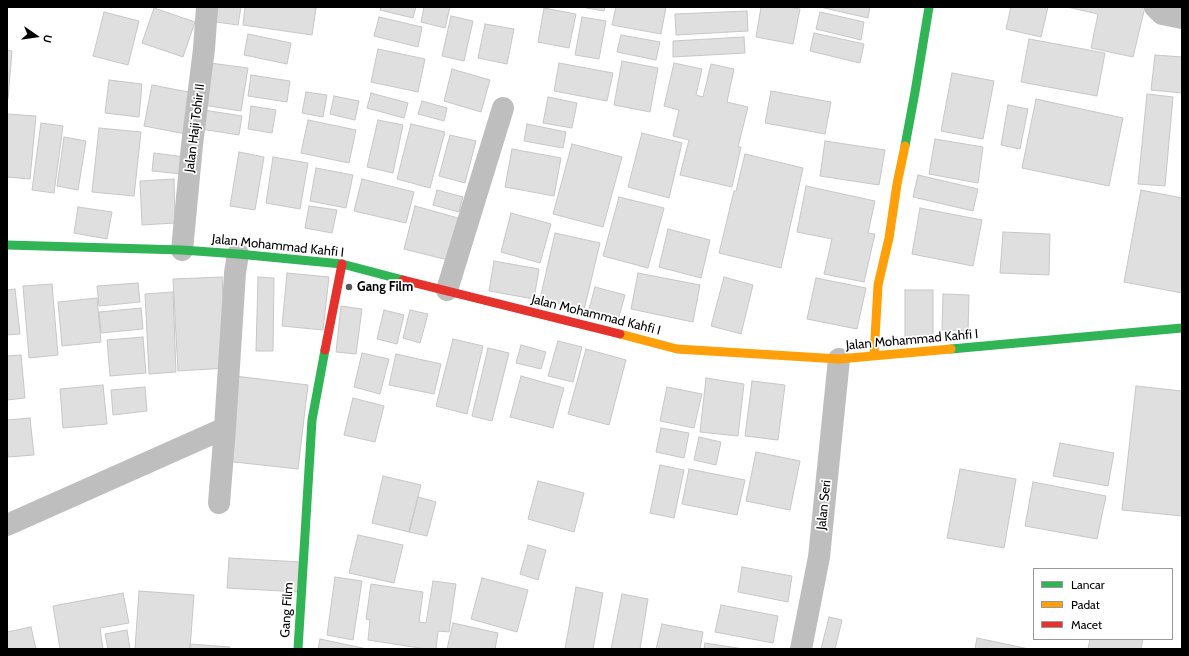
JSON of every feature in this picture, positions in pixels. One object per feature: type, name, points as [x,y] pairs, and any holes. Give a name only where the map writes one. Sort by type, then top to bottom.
[{"type":"main road","points":[[874,356],[878,285],[889,238],[897,184],[915,92],[929,7]]},
{"type":"main road","name":"Jalan Mohammad Kahfi I","points":[[7,245],[182,250],[342,264],[677,349],[838,359],[1182,328]]},
{"type":"main road","name":"Gang Film","points":[[298,649],[312,420],[342,264]]},
{"type":"street","name":"Jalan Haji Tohir II","points":[[182,250],[192,145],[204,49],[207,7]]},
{"type":"street","points":[[1155,7],[1162,14],[1182,18]]},
{"type":"street","points":[[447,290],[503,108]]},
{"type":"street","points":[[219,503],[235,273],[238,254]]},
{"type":"street","name":"Jalan Seri","points":[[801,649],[819,557],[838,359]]},
{"type":"street","points":[[7,525],[225,428]]},
{"type":"building","points":[[218,7],[241,7],[238,25],[216,22]]},
{"type":"building","points":[[245,7],[316,8],[312,35],[243,25]]},
{"type":"building","points":[[381,7],[416,7],[413,18],[380,10]]},
{"type":"building","points":[[424,7],[450,7],[445,28],[421,22]]},
{"type":"building","points":[[581,7],[605,7],[604,11]]},
{"type":"building","points":[[616,7],[666,7],[661,34],[612,25]]},
{"type":"building","points":[[761,7],[788,7],[800,9],[793,44],[756,37]]},
{"type":"building","points":[[820,7],[870,7],[868,18]]},
{"type":"building","points":[[1011,7],[1048,7],[1041,37],[1006,29]]},
{"type":"building","points":[[1067,7],[1145,7],[1133,57],[1091,48],[1098,14]]},
{"type":"building","points":[[154,8],[195,22],[183,57],[142,43]]},
{"type":"building","points":[[544,8],[576,14],[569,48],[538,42]]},
{"type":"building","points":[[747,11],[748,31],[676,35],[675,14]]},
{"type":"building","points":[[104,12],[139,21],[128,65],[93,56]]},
{"type":"building","points":[[820,12],[864,22],[861,40],[816,29]]},
{"type":"building","points":[[451,16],[473,21],[464,61],[442,56]]},
{"type":"building","points":[[379,17],[422,27],[418,47],[374,36]]},
{"type":"building","points":[[582,17],[606,21],[599,59],[575,55]]},
{"type":"building","points":[[485,24],[514,29],[507,64],[478,58]]},
{"type":"building","points":[[814,33],[864,44],[860,63],[810,51]]},
{"type":"building","points":[[248,34],[291,43],[287,64],[244,55]]},
{"type":"building","points":[[621,35],[660,42],[656,60],[617,52]]},
{"type":"building","points":[[744,37],[745,53],[673,57],[673,41]]},
{"type":"building","points":[[1029,39],[1105,53],[1097,96],[1021,82]]},
{"type":"building","points":[[378,49],[425,59],[418,92],[371,82]]},
{"type":"building","points":[[7,50],[12,51],[8,99],[7,99]]},
{"type":"building","points":[[1155,55],[1182,57],[1182,93],[1151,90]]},
{"type":"building","points":[[622,61],[658,68],[650,112],[614,105]]},
{"type":"building","points":[[210,63],[248,68],[241,111],[203,105]]},
{"type":"building","points":[[559,63],[613,73],[607,101],[554,91]]},
{"type":"building","points":[[674,63],[702,69],[696,95],[703,97],[711,64],[734,69],[727,102],[748,107],[738,147],[741,147],[732,187],[680,175],[689,140],[673,136],[679,110],[664,106]]},
{"type":"building","points":[[452,69],[490,80],[481,112],[444,101]]},
{"type":"building","points":[[952,73],[994,81],[983,139],[941,131]]},
{"type":"building","points":[[251,75],[290,81],[287,102],[248,96]]},
{"type":"building","points":[[109,80],[142,84],[139,117],[105,113]]},
{"type":"building","points":[[152,85],[194,93],[186,134],[144,126]]},
{"type":"building","points":[[771,91],[831,102],[825,134],[765,123]]},
{"type":"building","points":[[306,92],[327,95],[323,117],[302,113]]},
{"type":"building","points":[[371,93],[408,103],[404,118],[367,108]]},
{"type":"building","points":[[1147,94],[1173,97],[1165,186],[1138,184]]},
{"type":"building","points":[[334,96],[359,101],[355,120],[330,114]]},
{"type":"building","points":[[548,97],[577,103],[572,128],[543,123]]},
{"type":"building","points":[[1036,99],[1123,118],[1109,186],[1022,168]]},
{"type":"building","points":[[422,101],[447,108],[444,121],[418,114]]},
{"type":"building","points":[[1008,105],[1028,109],[1020,149],[1001,145]]},
{"type":"building","points":[[251,106],[276,110],[272,133],[248,129]]},
{"type":"building","points":[[204,110],[242,116],[239,135],[201,129]]},
{"type":"building","points":[[7,114],[36,116],[30,179],[7,177]]},
{"type":"building","points":[[308,120],[356,130],[349,163],[301,153]]},
{"type":"building","points":[[378,120],[403,125],[393,173],[367,167]]},
{"type":"building","points":[[41,123],[63,126],[54,193],[32,190]]},
{"type":"building","points":[[411,124],[445,132],[430,188],[397,179]]},
{"type":"building","points":[[527,124],[566,132],[563,148],[524,141]]},
{"type":"building","points":[[99,128],[141,132],[134,196],[92,192]]},
{"type":"building","points":[[642,133],[682,143],[669,198],[628,187]]},
{"type":"building","points":[[450,135],[476,141],[465,183],[439,176]]},
{"type":"building","points":[[64,137],[86,141],[78,190],[57,186]]},
{"type":"building","points":[[935,139],[983,147],[978,183],[929,174]]},
{"type":"building","points":[[825,141],[885,150],[879,185],[820,176]]},
{"type":"building","points":[[572,144],[622,157],[603,227],[553,214]]},
{"type":"building","points":[[512,149],[561,158],[554,196],[505,187]]},
{"type":"building","points":[[239,152],[264,157],[255,210],[230,206]]},
{"type":"building","points":[[154,153],[185,157],[183,174],[152,171]]},
{"type":"building","points":[[745,154],[803,168],[781,268],[719,253],[734,191],[736,191]]},
{"type":"building","points":[[273,157],[308,163],[300,209],[266,203]]},
{"type":"building","points":[[316,168],[353,175],[346,208],[310,201]]},
{"type":"building","points":[[918,175],[978,189],[973,211],[913,197]]},
{"type":"building","points":[[174,179],[175,223],[142,225],[140,181]]},
{"type":"building","points":[[362,179],[414,192],[406,223],[354,211]]},
{"type":"building","points":[[806,186],[875,201],[868,233],[875,234],[864,282],[824,274],[832,239],[797,232]]},
{"type":"building","points":[[437,190],[463,197],[459,212],[433,205]]},
{"type":"building","points":[[1141,190],[1182,198],[1182,293],[1124,282]]},
{"type":"building","points":[[619,197],[664,208],[648,268],[603,256]]},
{"type":"building","points":[[309,206],[337,210],[332,233],[305,228]]},
{"type":"building","points":[[415,206],[458,218],[448,260],[404,249]]},
{"type":"building","points":[[78,207],[112,212],[107,239],[74,233]]},
{"type":"building","points":[[920,208],[982,220],[973,266],[912,254]]},
{"type":"building","points":[[511,213],[551,224],[540,263],[501,252]]},
{"type":"building","points":[[668,229],[710,240],[701,278],[659,267]]},
{"type":"building","points":[[1003,232],[1050,234],[1049,275],[1000,273]]},
{"type":"building","points":[[555,233],[600,243],[584,310],[540,299]]},
{"type":"building","points":[[494,261],[539,269],[534,299],[489,291]]},
{"type":"building","points":[[287,273],[329,277],[323,330],[282,326]]},
{"type":"building","points":[[638,273],[700,285],[693,322],[631,309]]},
{"type":"building","points":[[222,277],[227,368],[178,371],[173,279]]},
{"type":"building","points":[[258,277],[274,278],[273,351],[256,351]]},
{"type":"building","points":[[724,277],[753,285],[741,334],[711,326]]},
{"type":"building","points":[[816,278],[866,288],[857,329],[807,319]]},
{"type":"building","points":[[138,283],[140,302],[99,306],[97,286]]},
{"type":"building","points":[[52,284],[58,355],[29,358],[23,286]]},
{"type":"building","points":[[595,287],[625,295],[618,320],[588,313]]},
{"type":"building","points":[[15,289],[20,334],[7,335],[7,290]]},
{"type":"building","points":[[905,290],[933,290],[933,340],[905,341]]},
{"type":"building","points":[[173,292],[176,372],[149,374],[145,294]]},
{"type":"building","points":[[943,294],[969,295],[968,331],[942,330]]},
{"type":"building","points":[[97,298],[101,342],[62,346],[58,302]]},
{"type":"building","points":[[341,306],[362,309],[356,354],[336,352]]},
{"type":"building","points":[[141,308],[143,329],[101,333],[99,312]]},
{"type":"building","points":[[384,310],[404,315],[397,344],[377,339]]},
{"type":"building","points":[[410,310],[428,314],[420,343],[403,338]]},
{"type":"building","points":[[143,337],[146,373],[110,376],[107,340]]},
{"type":"building","points":[[453,339],[483,346],[467,414],[436,406]]},
{"type":"building","points":[[558,341],[582,347],[573,382],[548,376]]},
{"type":"building","points":[[521,345],[546,352],[541,369],[516,363]]},
{"type":"building","points":[[488,348],[509,353],[492,421],[472,416]]},
{"type":"building","points":[[586,349],[626,360],[609,425],[568,414]]},
{"type":"building","points":[[362,353],[389,359],[380,394],[354,387]]},
{"type":"building","points":[[396,354],[441,364],[434,394],[389,385]]},
{"type":"building","points":[[21,355],[25,398],[7,400],[7,356]]},
{"type":"building","points":[[235,376],[308,385],[298,469],[225,461]]},
{"type":"building","points":[[521,376],[564,388],[553,428],[510,417]]},
{"type":"building","points":[[706,378],[744,384],[738,436],[700,432]]},
{"type":"building","points":[[752,381],[785,385],[778,440],[745,436]]},
{"type":"building","points":[[103,385],[107,424],[63,428],[60,389]]},
{"type":"building","points":[[1136,386],[1182,391],[1182,516],[1122,510]]},
{"type":"building","points":[[145,387],[147,411],[113,415],[111,390]]},
{"type":"building","points":[[667,387],[702,394],[694,428],[660,421]]},
{"type":"building","points":[[353,398],[384,406],[375,442],[344,435]]},
{"type":"building","points":[[30,418],[34,455],[8,457],[7,420]]},
{"type":"building","points":[[661,428],[689,433],[684,458],[656,452]]},
{"type":"building","points":[[699,437],[721,442],[716,465],[694,460]]},
{"type":"building","points":[[1060,443],[1114,453],[1108,486],[1053,476]]},
{"type":"building","points":[[756,452],[800,461],[790,510],[746,501]]},
{"type":"building","points":[[660,465],[684,470],[674,518],[650,513]]},
{"type":"building","points":[[689,469],[745,480],[737,515],[682,504]]},
{"type":"building","points":[[960,469],[1016,479],[1004,548],[947,538]]},
{"type":"building","points":[[383,476],[421,485],[409,532],[372,523]]},
{"type":"building","points":[[538,481],[584,493],[574,532],[528,519]]},
{"type":"building","points":[[1033,482],[1106,496],[1097,539],[1025,526]]},
{"type":"building","points":[[418,497],[436,502],[427,536],[409,532]]},
{"type":"building","points":[[358,535],[403,545],[394,583],[349,573]]},
{"type":"building","points":[[528,545],[546,550],[538,580],[520,574]]},
{"type":"building","points":[[229,558],[301,562],[299,592],[227,588]]},
{"type":"building","points":[[742,567],[792,576],[788,602],[738,592]]},
{"type":"building","points":[[335,577],[362,581],[353,640],[327,635]]},
{"type":"building","points":[[482,578],[528,590],[517,632],[471,619]]},
{"type":"building","points":[[433,581],[456,584],[449,632],[438,631],[436,649],[426,649],[368,640],[370,620],[366,619],[371,584],[423,592],[419,622],[426,623]]},
{"type":"building","points":[[576,587],[603,593],[593,649],[565,649]]},
{"type":"building","points":[[139,591],[194,595],[190,649],[135,649]]},
{"type":"building","points":[[123,593],[129,623],[100,628],[103,649],[60,649],[53,606]]},
{"type":"building","points":[[622,594],[648,599],[640,649],[611,649]]},
{"type":"building","points":[[721,605],[778,616],[773,643],[715,632]]},
{"type":"building","points":[[829,617],[842,620],[835,649],[821,649]]},
{"type":"building","points":[[453,623],[498,633],[495,649],[447,649]]},
{"type":"building","points":[[662,624],[703,632],[700,649],[656,649]]},
{"type":"building","points":[[31,627],[36,649],[7,649],[7,632]]},
{"type":"building","points":[[127,630],[130,649],[108,649],[105,634]]},
{"type":"building","points":[[977,638],[1029,649],[975,649]]},
{"type":"building","points":[[320,639],[367,649],[318,649]]},
{"type":"building","points":[[1090,640],[1143,640],[1141,649],[1088,649]]},
{"type":"building","points":[[705,643],[744,649],[704,649]]},
{"type":"building","points":[[190,644],[230,647],[229,649],[190,649]]},
{"type":"traffic: fast","points":[[905,146],[929,7]]},
{"type":"traffic: fast","points":[[7,245],[182,250],[238,254],[342,264],[403,280]]},
{"type":"traffic: fast","points":[[951,349],[1182,328]]},
{"type":"traffic: fast","points":[[298,649],[312,420],[325,350]]},
{"type":"traffic: slow","points":[[874,356],[878,285],[889,238],[897,184],[905,146]]},
{"type":"traffic: slow","points":[[620,334],[677,349],[839,359],[951,349]]},
{"type":"traffic: jam","points":[[325,350],[342,264]]},
{"type":"traffic: jam","points":[[403,280],[620,334]]},
{"type":"place","name":"Gang Film","points":[[349,287]]}]
